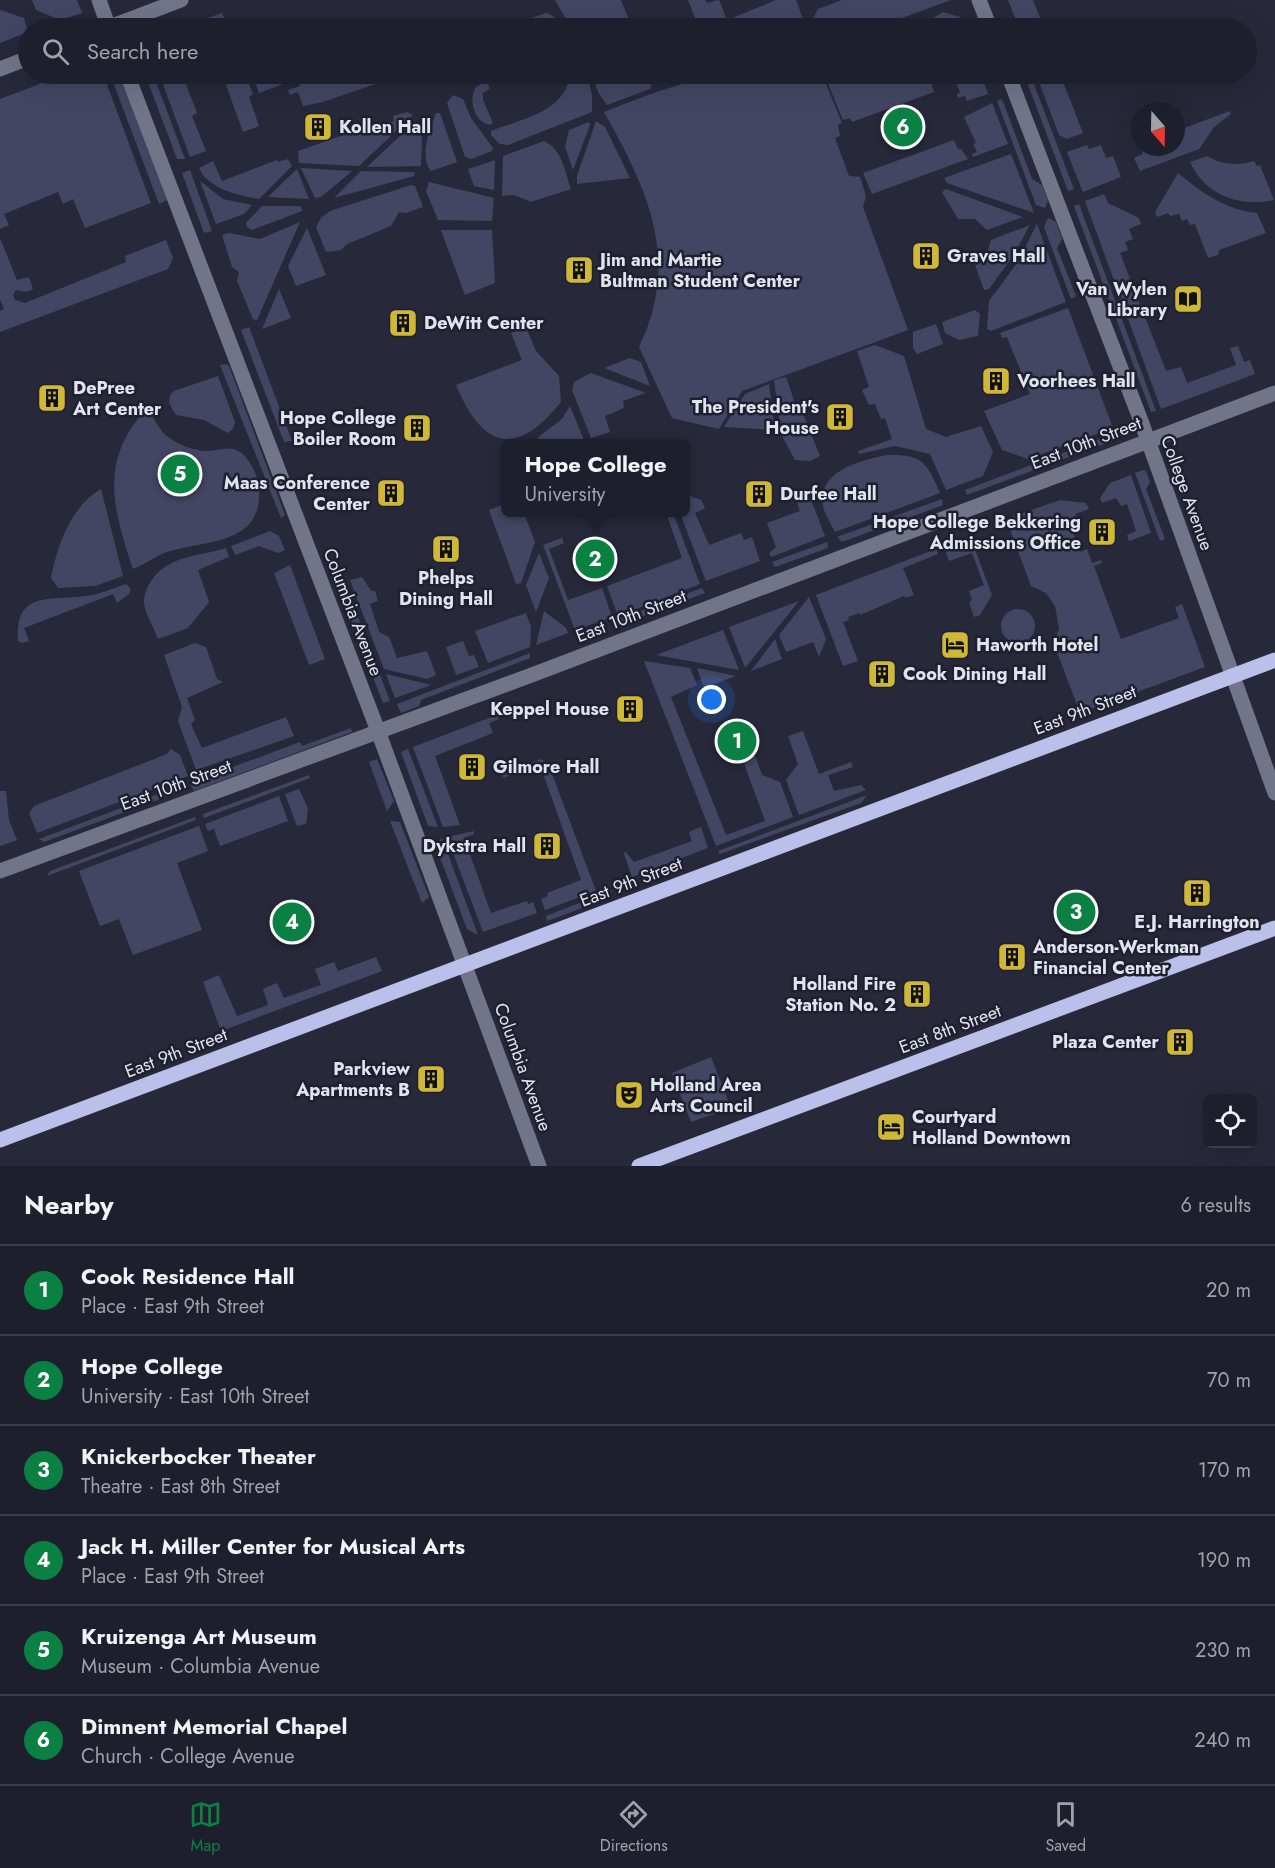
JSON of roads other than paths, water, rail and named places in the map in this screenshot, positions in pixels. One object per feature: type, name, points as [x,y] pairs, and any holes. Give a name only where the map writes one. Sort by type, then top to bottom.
[{"type":"main road","name":"East 9th Street","points":[[0,1140],[1275,660]]},
{"type":"main road","name":"East 8th Street","points":[[639,1166],[1275,928]]},
{"type":"street","points":[[99,0],[105,18]]},
{"type":"street","points":[[134,18],[181,0]]},
{"type":"street","points":[[979,0],[986,18]]},
{"type":"street","points":[[0,69],[18,62]]},
{"type":"street","name":"Columbia Avenue","points":[[130,84],[378,731],[539,1166]]},
{"type":"street","name":"College Avenue","points":[[1012,84],[1148,441],[1275,793]]},
{"type":"street","name":"East 10th Street","points":[[0,871],[1275,393]]},
{"type":"place","name":"Kollen Hall","points":[[318,127]]},
{"type":"place","name":"Dimnent Memorial Chapel","points":[[903,127]]},
{"type":"place","name":"Graves Hall","points":[[926,256]]},
{"type":"place","name":"Jim and Martie Bultman Student Center","points":[[579,270]]},
{"type":"place","name":"Van Wylen Library","points":[[1188,299]]},
{"type":"place","name":"DeWitt Center","points":[[403,323]]},
{"type":"place","name":"Voorhees Hall","points":[[996,381]]},
{"type":"place","name":"DePree Art Center","points":[[52,398]]},
{"type":"place","name":"The President's House","points":[[840,417]]},
{"type":"place","name":"Hope College Boiler Room","points":[[417,428]]},
{"type":"place","name":"Kruizenga Art Museum","points":[[180,474]]},
{"type":"place","name":"Maas Conference Center","points":[[391,493]]},
{"type":"place","name":"Durfee Hall","points":[[759,494]]},
{"type":"place","name":"Hope College Bekkering Admissions Office","points":[[1102,532]]},
{"type":"place","name":"Phelps Dining Hall","points":[[446,549]]},
{"type":"place","name":"Hope College","points":[[595,559]]},
{"type":"place","name":"Haworth Hotel","points":[[955,645]]},
{"type":"place","name":"Cook Dining Hall","points":[[882,674]]},
{"type":"place","name":"Keppel House","points":[[630,709]]},
{"type":"place","name":"Cook Residence Hall","points":[[737,741]]},
{"type":"place","name":"Gilmore Hall","points":[[472,767]]},
{"type":"place","name":"Dykstra Hall","points":[[547,846]]},
{"type":"place","name":"E.J. Harrington","points":[[1197,893]]},
{"type":"place","name":"Knickerbocker Theater","points":[[1076,912]]},
{"type":"place","name":"Jack H. Miller Center for Musical Arts","points":[[292,922]]},
{"type":"place","name":"Anderson-Werkman Financial Center","points":[[1012,957]]},
{"type":"place","name":"Holland Fire Station No. 2","points":[[917,994]]},
{"type":"place","name":"Plaza Center","points":[[1180,1042]]},
{"type":"place","name":"Parkview Apartments B","points":[[431,1079]]},
{"type":"place","name":"Holland Area Arts Council","points":[[629,1095]]},
{"type":"place","name":"Courtyard Holland Downtown","points":[[891,1127]]}]
